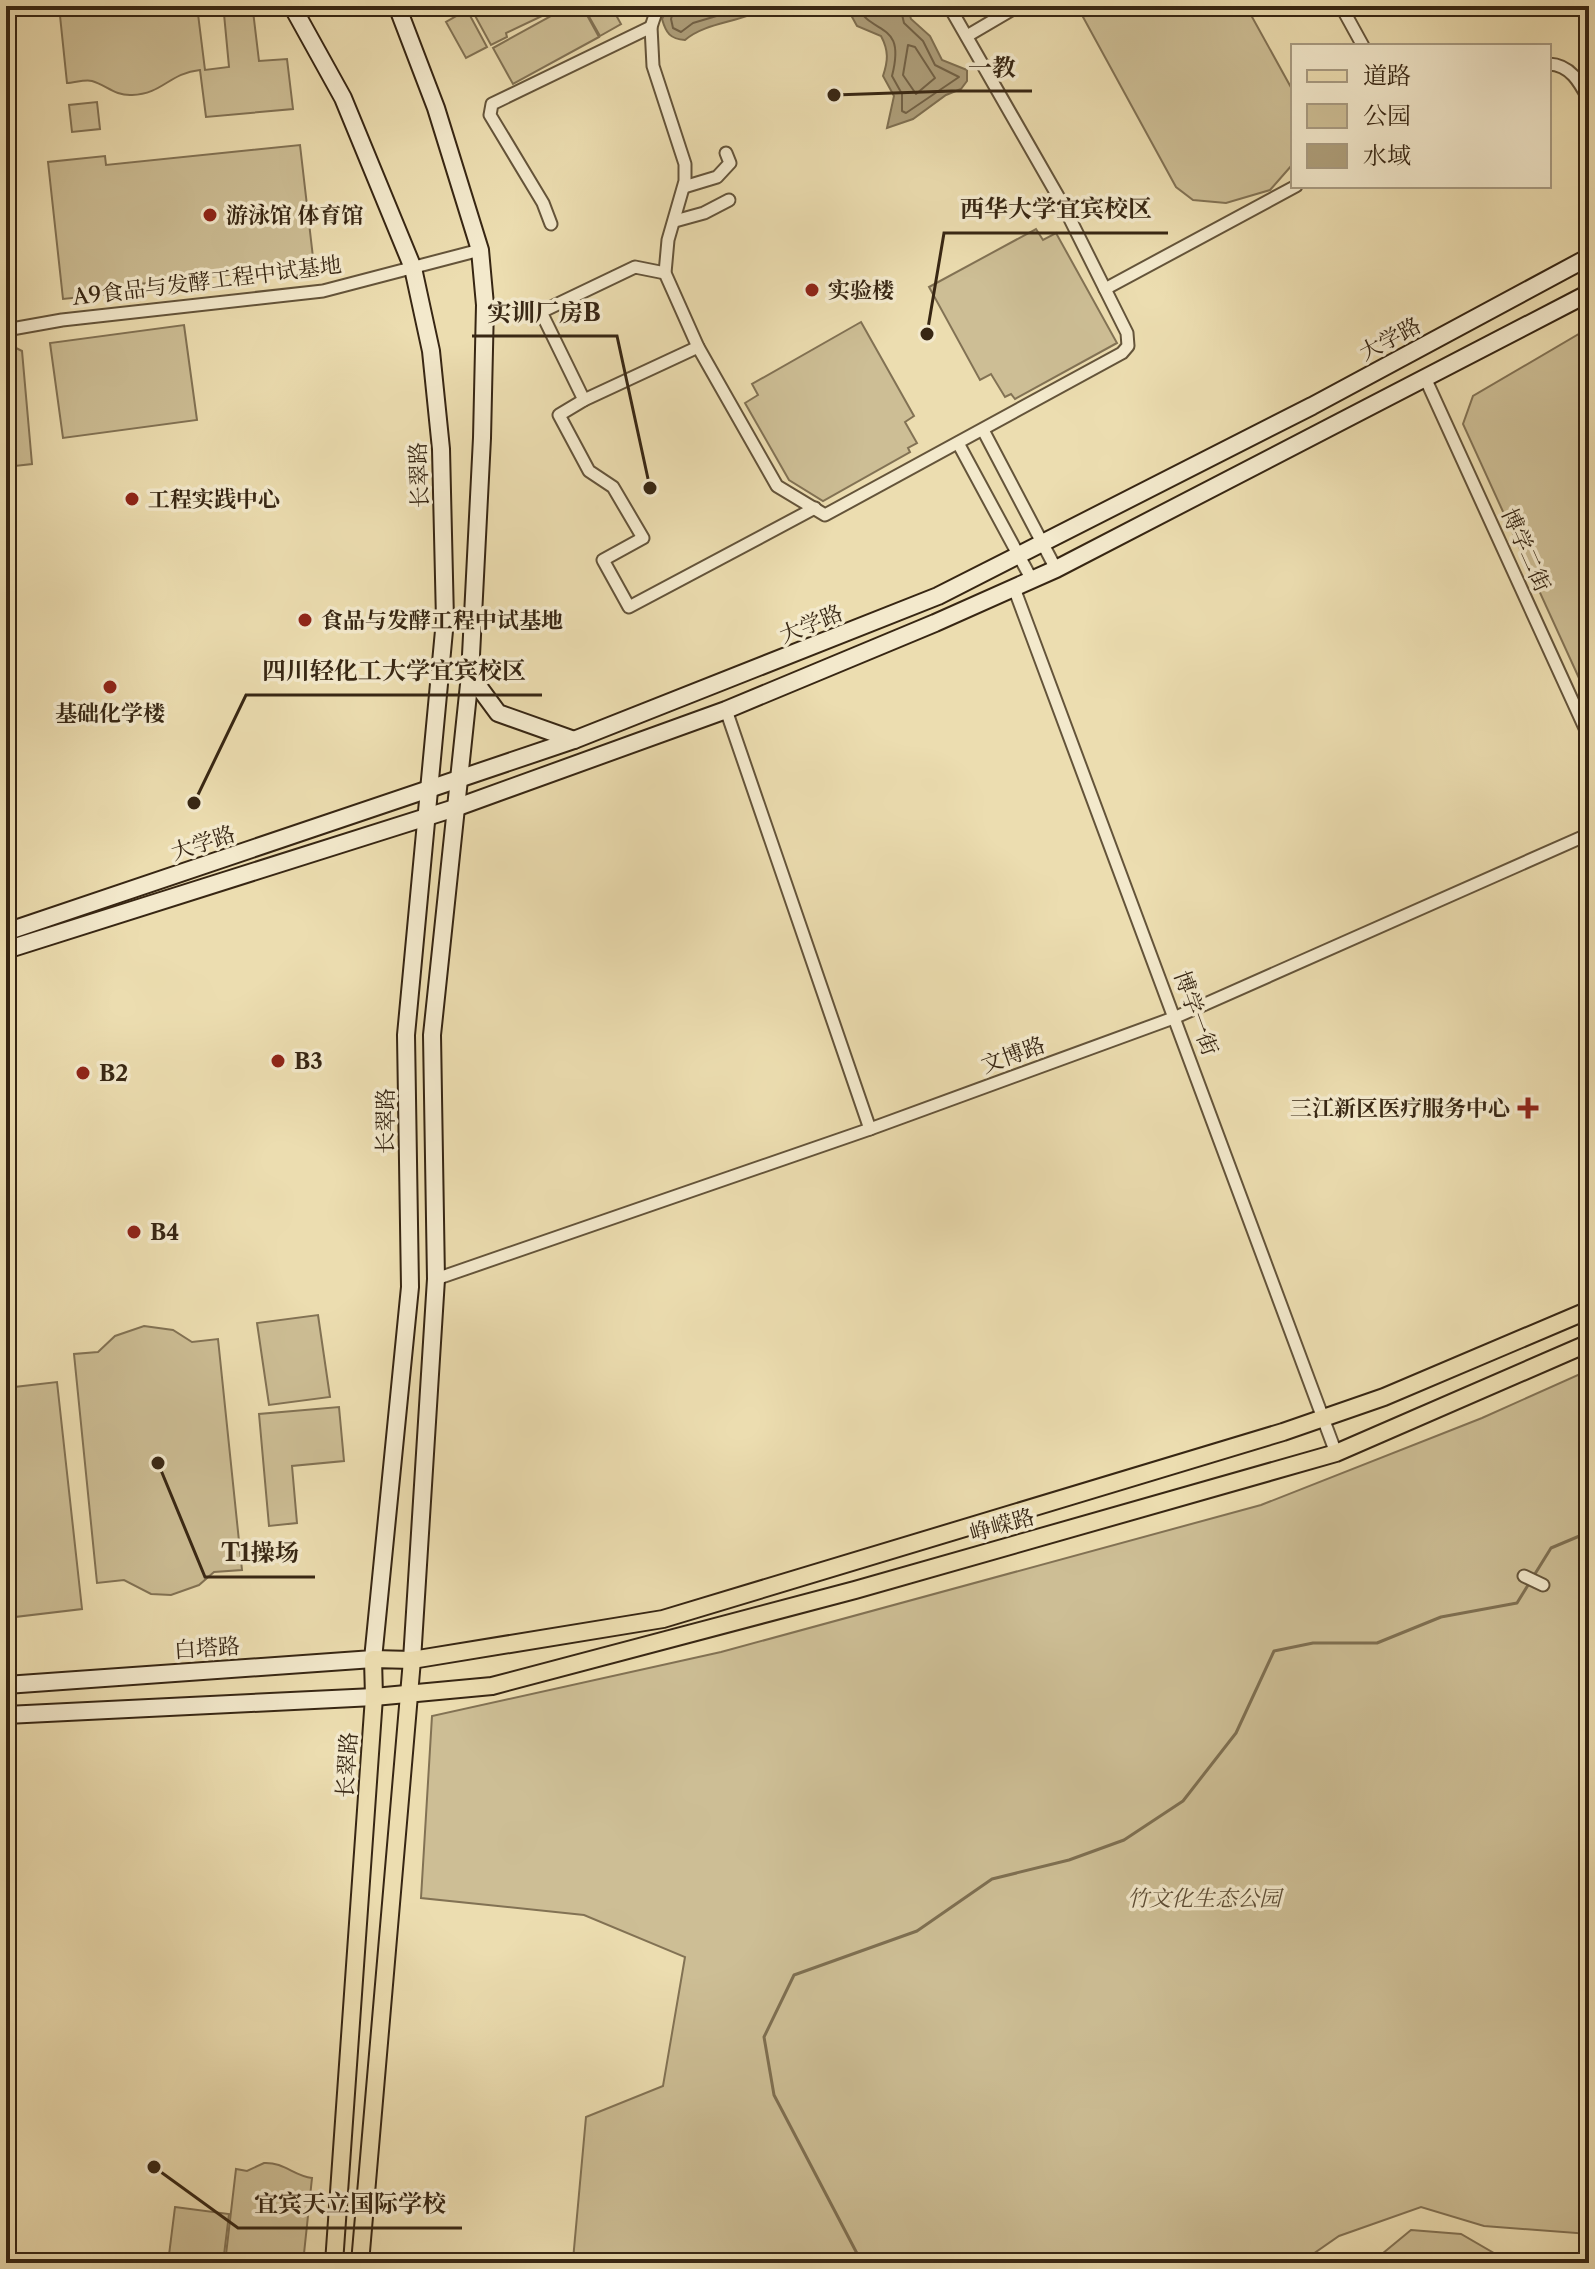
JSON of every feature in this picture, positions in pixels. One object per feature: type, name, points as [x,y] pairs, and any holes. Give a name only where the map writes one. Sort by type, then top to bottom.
[{"type":"main road","name":"长翠路","points":[[292,6],[343,98],[413,268],[431,351],[441,449],[445,620],[406,1035],[410,1287],[373,1659],[374,1697],[334,2263]]},
{"type":"main road","points":[[360,2263],[411,1696],[436,1279],[432,1035],[470,675],[483,423],[485,305],[480,250],[436,108],[397,6]]},
{"type":"main road","name":"大学路","points":[[6,932],[574,740],[938,596],[1044,544],[1589,257]]},
{"type":"main road","name":"大学路","points":[[6,950],[428,818],[726,710],[1056,569],[1589,293]]},
{"type":"main road","points":[[470,675],[498,713],[574,740]]},
{"type":"main road","name":"峥嵘路","points":[[412,1660],[663,1619],[1283,1432],[1384,1397],[1589,1310]]},
{"type":"main road","name":"峥嵘路","points":[[411,1696],[492,1686],[855,1590],[1336,1453],[1589,1343]]},
{"type":"main road","name":"白塔路","points":[[6,1685],[373,1659],[412,1660]]},
{"type":"main road","points":[[6,1715],[411,1696]]},
{"type":"street","points":[[658,6],[651,27],[653,66],[685,164],[684,187],[668,240],[665,273],[698,347],[777,486],[825,515],[1122,353],[1128,346],[1127,333],[1063,205],[949,6]]},
{"type":"street","points":[[967,36],[1018,6]]},
{"type":"street","points":[[1341,6],[1362,44]]},
{"type":"street","points":[[551,224],[543,203],[490,115],[492,104],[651,27]]},
{"type":"street","points":[[1551,64],[1558,64],[1577,77],[1589,100]]},
{"type":"street","points":[[684,187],[723,174],[730,163],[726,153]]},
{"type":"street","points":[[1105,289],[1292,188]]},
{"type":"street","points":[[675,221],[704,213],[729,200]]},
{"type":"street","name":"A9食品与发酵工程中试基地","points":[[6,330],[62,320],[323,291],[480,250]]},
{"type":"street","points":[[584,400],[541,312],[635,267],[665,273]]},
{"type":"street","points":[[698,347],[584,400],[559,415],[589,471],[613,487],[643,538],[603,560],[629,607],[815,508]]},
{"type":"street","name":"博学二街","points":[[1426,380],[1589,737]]},
{"type":"street","points":[[983,430],[1056,569]]},
{"type":"street","points":[[958,443],[1032,580]]},
{"type":"street","name":"博学一街","points":[[1014,588],[1336,1453]]},
{"type":"street","points":[[726,710],[870,1129]]},
{"type":"street","name":"文博路","points":[[436,1279],[870,1129],[1176,1017],[1589,834]]},
{"type":"street","points":[[1524,1576],[1543,1585]]},
{"type":"green space","points":[[59,6],[197,6],[205,70],[229,67],[224,14],[253,11],[259,61],[287,59],[293,109],[206,117],[200,70],[181,75],[143,94],[126,95],[86,80],[67,83]]},
{"type":"green space","points":[[484,6],[492,9],[497,6],[563,6],[506,33],[507,37],[491,45],[473,12]]},
{"type":"green space","points":[[569,6],[582,6],[599,37],[513,84],[493,48]]},
{"type":"green space","points":[[583,6],[611,6],[621,24],[600,36]]},
{"type":"green space","points":[[1077,6],[1246,6],[1291,87],[1291,166],[1270,190],[1226,203],[1193,200],[1176,187]]},
{"type":"green space","points":[[467,10],[487,47],[466,58],[446,22]]},
{"type":"green space","points":[[97,102],[100,129],[72,132],[69,105]]},
{"type":"green space","name":"游泳馆 体育馆","points":[[300,145],[314,266],[120,286],[120,293],[63,299],[48,162],[105,156],[106,165]]},
{"type":"green space","points":[[1036,229],[1043,240],[1056,233],[1117,343],[1015,399],[1011,394],[1005,397],[991,374],[980,380],[929,287]]},
{"type":"green space","points":[[861,322],[914,416],[905,422],[917,443],[908,448],[910,452],[823,501],[789,480],[745,403],[758,395],[752,384]]},
{"type":"green space","points":[[184,325],[197,420],[63,438],[50,343]]},
{"type":"green space","points":[[1589,328],[1589,700],[1463,424],[1473,396]]},
{"type":"green space","points":[[6,343],[22,351],[32,464],[6,467]]},
{"type":"green space","points":[[318,1315],[330,1397],[269,1405],[257,1323]]},
{"type":"green space","points":[[144,1326],[173,1330],[192,1342],[218,1339],[242,1570],[214,1572],[199,1585],[171,1595],[151,1594],[124,1580],[97,1583],[74,1354],[98,1352],[115,1336]]},
{"type":"green space","name":"竹文化生态公园","points":[[1589,1370],[1589,2234],[1484,2226],[1421,2207],[1339,2236],[1300,2263],[583,2263],[573,2260],[586,2117],[663,2086],[685,1957],[584,1915],[421,1898],[432,1716],[721,1652],[1261,1505],[1482,1418]]},
{"type":"green space","points":[[57,1382],[82,1609],[6,1618],[6,1388]]},
{"type":"green space","points":[[339,1407],[344,1461],[292,1466],[297,1523],[269,1526],[259,1414]]},
{"type":"green space","points":[[264,2163],[312,2178],[303,2263],[225,2263],[236,2169],[247,2171]]},
{"type":"green space","points":[[175,2207],[229,2214],[223,2263],[168,2263]]},
{"type":"green space","points":[[1411,2230],[1461,2234],[1511,2263],[1371,2263]]},
{"type":"water","points":[[669,6],[768,6],[748,16],[704,29],[685,40],[672,37],[665,28],[662,19]]},
{"type":"water","points":[[846,6],[907,6],[911,19],[930,36],[942,60],[967,70],[967,81],[961,89],[946,95],[913,119],[887,128],[894,96],[883,76],[887,61],[885,46],[881,36],[857,26]]},
{"type":"waterway","points":[[862,2263],[774,2095],[764,2037],[794,1975],[917,1931],[992,1879],[1069,1860],[1124,1840],[1183,1801],[1236,1733],[1274,1651],[1313,1643],[1377,1643],[1441,1617],[1517,1603],[1551,1548],[1589,1532]]},
{"type":"place","name":"一教","points":[[834,95]]},
{"type":"place","name":"游泳馆 体育馆","points":[[210,215]]},
{"type":"place","name":"实验楼","points":[[812,290]]},
{"type":"place","name":"西华大学宜宾校区","points":[[927,334]]},
{"type":"place","name":"实训厂房B","points":[[650,488]]},
{"type":"place","name":"工程实践中心","points":[[132,499]]},
{"type":"place","name":"食品与发酵工程中试基地","points":[[305,620]]},
{"type":"place","name":"基础化学楼","points":[[110,687]]},
{"type":"place","name":"四川轻化工大学宜宾校区","points":[[194,803]]},
{"type":"place","name":"B3","points":[[278,1061]]},
{"type":"place","name":"B2","points":[[83,1073]]},
{"type":"place","name":"三江新区医疗服务中心","points":[[1528,1108]]},
{"type":"place","name":"B4","points":[[134,1232]]},
{"type":"place","name":"T1操场","points":[[158,1463]]},
{"type":"place","name":"宜宾天立国际学校","points":[[154,2167]]}]
